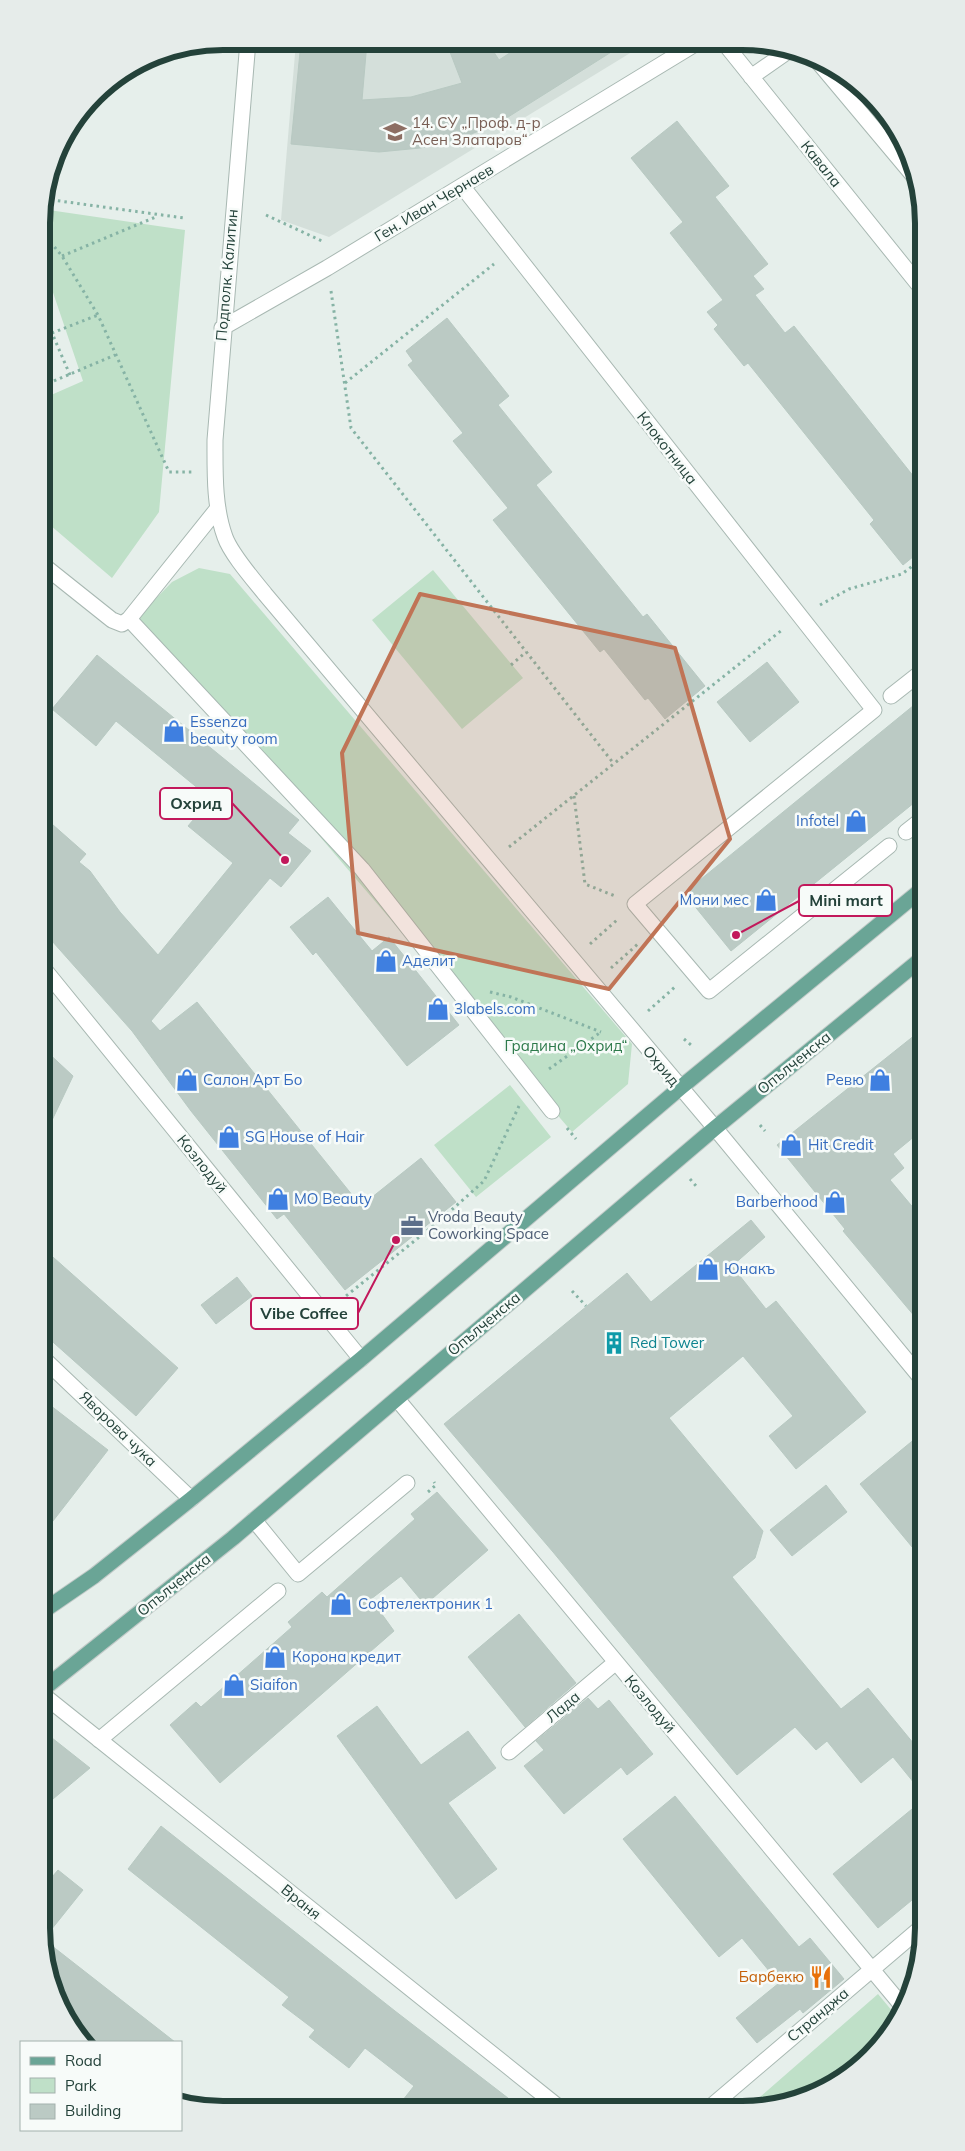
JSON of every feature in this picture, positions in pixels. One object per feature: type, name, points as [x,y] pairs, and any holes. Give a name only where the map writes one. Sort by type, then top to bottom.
[{"type":"main road","points":[[50,1606],[94,1576],[191,1499],[360,1359],[680,1088],[915,895]]},
{"type":"main road","name":"Опълченска","points":[[50,1683],[254,1520],[714,1128],[915,964]]},
{"type":"street","name":"Подполк. Калитин","points":[[218,508],[215,440],[222,328],[247,50]]},
{"type":"street","name":"Ген. Иван Чернаев","points":[[222,328],[327,268],[685,50]]},
{"type":"street","name":"Кавала","points":[[730,50],[915,280]]},
{"type":"street","points":[[751,77],[784,55]]},
{"type":"street","points":[[827,73],[904,164]]},
{"type":"street","name":"Клокотница","points":[[462,186],[874,710],[635,904]]},
{"type":"street","points":[[50,571],[112,620],[122,624],[129,619],[218,508]]},
{"type":"street","name":"Охрид","points":[[218,508],[225,538],[265,594],[915,1370]]},
{"type":"street","points":[[129,619],[362,869],[552,1110]]},
{"type":"street","points":[[891,696],[915,677]]},
{"type":"street","points":[[906,832],[915,825]]},
{"type":"street","points":[[635,904],[709,991],[890,846]]},
{"type":"street","name":"Козлодуй","points":[[50,976],[360,1359]]},
{"type":"street","name":"Яворова чука","points":[[50,1364],[191,1499]]},
{"type":"street","name":"Козлодуй","points":[[397,1399],[899,2001]]},
{"type":"street","points":[[254,1520],[298,1574],[407,1483]]},
{"type":"street","points":[[99,1740],[278,1591]]},
{"type":"street","name":"Лада","points":[[509,1752],[616,1662]]},
{"type":"street","name":"Враня","points":[[50,1700],[551,2101]]},
{"type":"street","name":"Странджа","points":[[718,2101],[915,1933]]},
{"type":"path","points":[[52,200],[184,218]]},
{"type":"path","points":[[62,256],[160,215]]},
{"type":"path","points":[[50,242],[62,256],[98,315],[170,472],[215,472]]},
{"type":"path","points":[[344,384],[512,250]]},
{"type":"path","points":[[327,268],[351,428],[614,764]]},
{"type":"path","points":[[70,374],[52,334],[98,315]]},
{"type":"path","points":[[50,383],[115,355]]},
{"type":"path","points":[[490,862],[799,616],[849,589],[902,574],[915,564]]},
{"type":"path","points":[[511,665],[526,652]]},
{"type":"path","points":[[574,796],[585,884],[635,904],[590,944]]},
{"type":"path","points":[[610,968],[656,928]]},
{"type":"path","points":[[648,1011],[693,971]]},
{"type":"path","points":[[350,1294],[438,1222],[484,1181],[530,1083],[601,1032],[511,997],[450,982]]},
{"type":"path","points":[[684,1039],[691,1045]]},
{"type":"path","points":[[760,1125],[765,1131]]},
{"type":"path","points":[[690,1179],[697,1187]]},
{"type":"path","points":[[572,1291],[586,1306]]},
{"type":"highlighted area","points":[[420,594],[675,648],[730,839],[609,989],[358,933],[342,753]]},
{"type":"shaded area","name":"14. СУ „Проф. д-р Асен Златаров“","points":[[295,50],[635,50],[329,237],[281,220]]},
{"type":"green space","points":[[50,210],[185,230],[159,512],[112,578],[50,525],[50,395],[83,381],[50,284]]},
{"type":"green space","name":"Градина „Охрид“","points":[[199,568],[230,574],[632,1044],[628,1084],[572,1132],[135,620],[172,582]]},
{"type":"green space","points":[[433,570],[523,678],[462,729],[372,620]]},
{"type":"green space","points":[[510,1085],[551,1137],[476,1197],[434,1145]]},
{"type":"green space","points":[[878,1994],[893,2012],[886,2024],[864,2050],[838,2072],[808,2088],[787,2095],[756,2100]]},
{"type":"building","points":[[300,50],[366,50],[362,100],[411,97],[462,83],[450,52],[454,50],[493,50],[499,60],[514,50],[614,50],[497,124],[458,139],[420,148],[379,152],[291,144]]},
{"type":"building","points":[[677,121],[729,186],[715,197],[768,264],[753,276],[764,289],[755,295],[785,333],[794,326],[915,478],[915,555],[903,565],[870,524],[874,520],[748,363],[744,366],[714,329],[718,325],[707,312],[723,300],[670,233],[683,222],[631,158]]},
{"type":"building","points":[[447,318],[509,396],[498,405],[552,472],[536,485],[643,617],[647,614],[705,686],[665,719],[648,698],[645,700],[604,649],[600,652],[493,520],[508,508],[453,441],[463,433],[408,365],[413,361],[406,351]]},
{"type":"building","points":[[97,655],[299,820],[288,833],[311,851],[281,887],[270,878],[151,1021],[160,1031],[197,1002],[361,1206],[421,1158],[456,1202],[345,1290],[284,1214],[277,1219],[191,1111],[132,1031],[50,939],[50,822],[86,854],[79,862],[90,871],[120,912],[158,955],[233,863],[188,826],[211,799],[116,721],[96,746],[52,709]]},
{"type":"building","points":[[767,662],[799,702],[750,742],[717,702]]},
{"type":"building","points":[[915,704],[915,802],[731,951],[684,893]]},
{"type":"building","points":[[328,897],[372,951],[389,937],[459,1025],[407,1066],[316,952],[313,955],[290,927]]},
{"type":"building","points":[[915,1035],[915,1136],[893,1154],[904,1168],[890,1180],[915,1210],[915,1317],[843,1231],[845,1229],[777,1145]]},
{"type":"building","points":[[50,1055],[73,1076],[50,1124]]},
{"type":"building","points":[[751,1220],[765,1237],[732,1266],[766,1309],[776,1301],[866,1412],[796,1469],[769,1436],[793,1416],[743,1356],[669,1418],[763,1531],[755,1558],[732,1577],[841,1709],[868,1688],[915,1745],[915,1784],[893,1757],[861,1783],[827,1741],[816,1750],[795,1727],[737,1775],[553,1552],[444,1424],[627,1273],[651,1302]]},
{"type":"building","points":[[50,1254],[178,1368],[136,1416],[50,1339]]},
{"type":"building","points":[[237,1277],[252,1296],[216,1324],[201,1305]]},
{"type":"building","points":[[50,1405],[108,1450],[50,1525]]},
{"type":"building","points":[[915,1439],[915,1551],[860,1484]]},
{"type":"building","points":[[826,1485],[847,1512],[792,1556],[770,1530]]},
{"type":"building","points":[[437,1492],[488,1550],[425,1605],[401,1576],[371,1599],[394,1631],[220,1783],[170,1725],[196,1702],[201,1707],[292,1627],[288,1622],[322,1592],[327,1597],[415,1519],[411,1514]]},
{"type":"building","points":[[519,1614],[576,1683],[525,1727],[468,1657]]},
{"type":"building","points":[[588,1698],[598,1709],[609,1700],[653,1754],[627,1775],[621,1767],[564,1814],[524,1766],[544,1750],[536,1741]]},
{"type":"building","points":[[377,1706],[421,1765],[468,1731],[496,1768],[448,1803],[497,1869],[456,1899],[337,1736]]},
{"type":"building","points":[[50,1736],[90,1768],[50,1801]]},
{"type":"building","points":[[675,1796],[799,1947],[810,1938],[844,1979],[803,2013],[800,2009],[757,2043],[736,2018],[779,1983],[742,1938],[719,1957],[623,1839]]},
{"type":"building","points":[[915,1807],[915,1898],[878,1928],[833,1874]]},
{"type":"building","points":[[161,1826],[512,2101],[402,2101],[414,2086],[365,2048],[349,2068],[309,2037],[315,2030],[282,2005],[289,1997],[128,1869]]},
{"type":"building","points":[[58,1870],[83,1890],[50,1931],[50,1928],[50,1879]]},
{"type":"building","points":[[51,1945],[174,2041],[93,2041],[73,2014],[63,1994],[56,1973]]},
{"type":"place","name":"14. СУ „Проф. д-р Асен Златаров“","points":[[395,132]]},
{"type":"place","name":"Essenza beauty room","points":[[174,731]]},
{"type":"place","name":"Infotel","points":[[856,821]]},
{"type":"place","name":"Охрид","points":[[285,860]]},
{"type":"place","name":"Мони мес","points":[[766,900]]},
{"type":"place","name":"Mini mart","points":[[736,935]]},
{"type":"place","name":"Аделит","points":[[386,961]]},
{"type":"place","name":"3labels.com","points":[[438,1009]]},
{"type":"place","name":"Салон Арт Бо","points":[[187,1080]]},
{"type":"place","name":"Ревю","points":[[880,1080]]},
{"type":"place","name":"SG House of Hair","points":[[229,1137]]},
{"type":"place","name":"Hit Credit","points":[[791,1145]]},
{"type":"place","name":"MO Beauty","points":[[278,1199]]},
{"type":"place","name":"Barberhood","points":[[835,1202]]},
{"type":"place","name":"Vroda Beauty Coworking Space","points":[[412,1226]]},
{"type":"place","name":"Vibe Coffee","points":[[396,1240]]},
{"type":"place","name":"Юнакъ","points":[[708,1269]]},
{"type":"place","name":"Red Tower","points":[[614,1343]]},
{"type":"place","name":"Софтелектроник 1","points":[[341,1604]]},
{"type":"place","name":"Корона кредит","points":[[275,1657]]},
{"type":"place","name":"Siaifon","points":[[234,1685]]},
{"type":"place","name":"Барбекю","points":[[821,1977]]}]
